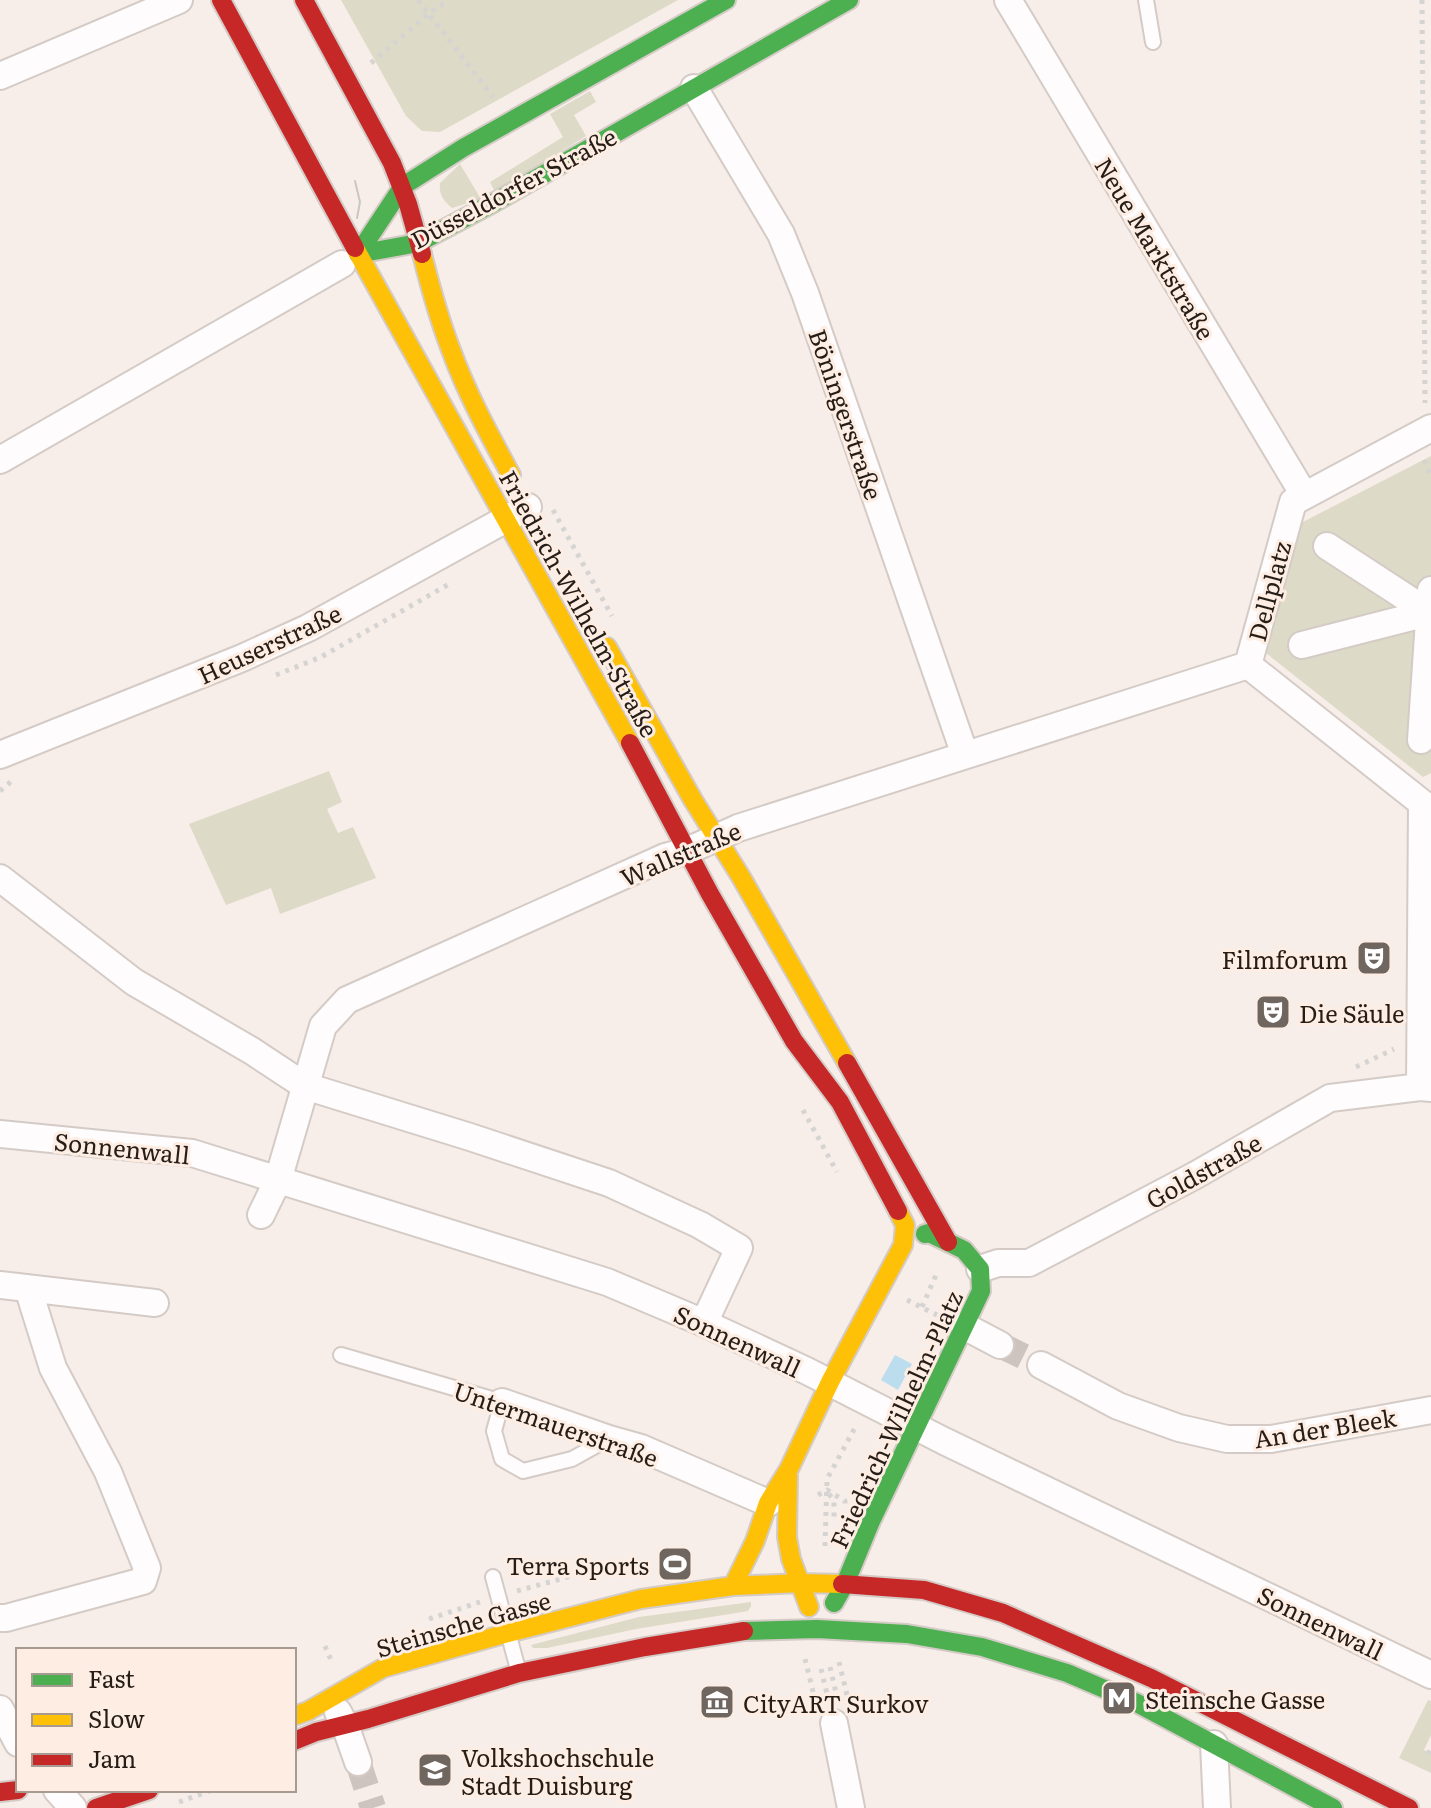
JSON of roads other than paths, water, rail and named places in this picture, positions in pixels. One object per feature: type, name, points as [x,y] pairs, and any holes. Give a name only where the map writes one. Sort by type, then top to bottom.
[{"type":"main road","name":"Friedrich-Wilhelm-Straße","points":[[221,0],[350,259],[523,516]]},
{"type":"main road","name":"Friedrich-Wilhelm-Straße","points":[[304,0],[403,186],[444,330],[461,377],[523,516],[659,795],[794,1041],[840,1102],[905,1225]]},
{"type":"main road","name":"Düsseldorfer Straße","points":[[350,259],[403,186],[463,148],[726,0]]},
{"type":"main road","name":"Düsseldorfer Straße","points":[[350,259],[418,243],[849,0]]},
{"type":"main road","name":"Friedrich-Wilhelm-Straße","points":[[596,627],[948,1242]]},
{"type":"main road","name":"Friedrich-Wilhelm-Platz","points":[[733,1586],[755,1541],[768,1503],[789,1469],[830,1382],[903,1245],[905,1225]]},
{"type":"main road","points":[[903,1245],[929,1233],[948,1242]]},
{"type":"main road","name":"Friedrich-Wilhelm-Platz","points":[[845,1584],[916,1426],[953,1322],[981,1291],[980,1269],[964,1250],[948,1242]]},
{"type":"main road","name":"Friedrich-Wilhelm-Platz","points":[[789,1469],[787,1537],[791,1559],[817,1629]]},
{"type":"main road","name":"Steinsche Gasse","points":[[296,1715],[383,1668],[641,1599],[733,1586],[801,1583],[924,1590],[1003,1613],[1151,1678],[1409,1808]]},
{"type":"main road","points":[[817,1629],[845,1584]]},
{"type":"main road","points":[[296,1740],[519,1673],[645,1647],[754,1629],[907,1634],[982,1647],[1067,1673],[1135,1702],[1333,1808]]},
{"type":"main road","points":[[96,1808],[143,1792]]},
{"type":"street","points":[[0,76],[179,0]]},
{"type":"street","name":"Neue Marktstraße","points":[[1008,0],[1298,498]]},
{"type":"street","name":"Böningerstraße","points":[[694,88],[781,234],[805,293],[965,755]]},
{"type":"street","name":"Düsseldorfer Straße","points":[[0,460],[350,259]]},
{"type":"street","points":[[1298,498],[1425,411]]},
{"type":"street","name":"Dellplatz","points":[[1298,498],[1248,665],[1426,801],[1426,1088]]},
{"type":"street","name":"Heuserstraße","points":[[0,755],[242,658],[308,628],[523,516]]},
{"type":"street","points":[[1327,546],[1431,605]]},
{"type":"street","points":[[1302,645],[1431,605]]},
{"type":"street","points":[[1421,740],[1431,605]]},
{"type":"street","name":"Wallstraße","points":[[261,1215],[278,1180],[323,1026],[347,1000],[665,857],[687,851],[738,828],[1248,665]]},
{"type":"street","points":[[0,878],[134,982],[305,1086],[609,1183],[700,1225],[739,1248],[704,1323]]},
{"type":"street","name":"Goldstraße","points":[[980,1269],[998,1263],[1029,1263],[1194,1176],[1330,1098],[1426,1088]]},
{"type":"street","name":"Sonnenwall","points":[[0,1134],[192,1153],[607,1282],[830,1382],[958,1448],[1431,1675]]},
{"type":"street","points":[[0,1285],[155,1303]]},
{"type":"street","points":[[0,1618],[143,1581],[147,1568],[108,1472],[53,1368],[28,1288]]},
{"type":"street","points":[[953,1322],[1000,1345]]},
{"type":"street","name":"An der Bleek","points":[[1041,1365],[1118,1406],[1179,1428],[1227,1439],[1271,1439],[1431,1410]]},
{"type":"street","name":"Untermauerstraße","points":[[502,1402],[641,1448],[768,1503]]},
{"type":"street","points":[[330,1698],[345,1725],[358,1762]]},
{"type":"street","points":[[834,1710],[851,1808]]},
{"type":"street","points":[[1214,1744],[1217,1808]]},
{"type":"lane","points":[[1146,0],[1153,42]]},
{"type":"lane","name":"Untermauerstraße","points":[[341,1355],[502,1402]]},
{"type":"lane","points":[[502,1402],[494,1431],[502,1459],[523,1471],[572,1459],[609,1439]]},
{"type":"lane","points":[[493,1577],[519,1673]]},
{"type":"water","points":[[895,1355],[912,1364],[898,1390],[881,1380]]},
{"type":"tunnel","points":[[1000,1345],[1041,1365]]},
{"type":"tunnel","points":[[358,1762],[373,1808]]},
{"type":"tram line","points":[[355,181],[360,202],[357,218]]},
{"type":"place","name":"Filmforum","points":[[1374,958]]},
{"type":"place","name":"Die Säule","points":[[1273,1012]]},
{"type":"place","name":"Terra Sports","points":[[675,1564]]},
{"type":"place","name":"Steinsche Gasse","points":[[1119,1698]]},
{"type":"place","name":"CityART Surkov","points":[[717,1702]]},
{"type":"place","name":"Volkshochschule Stadt Duisburg","points":[[435,1770]]}]
